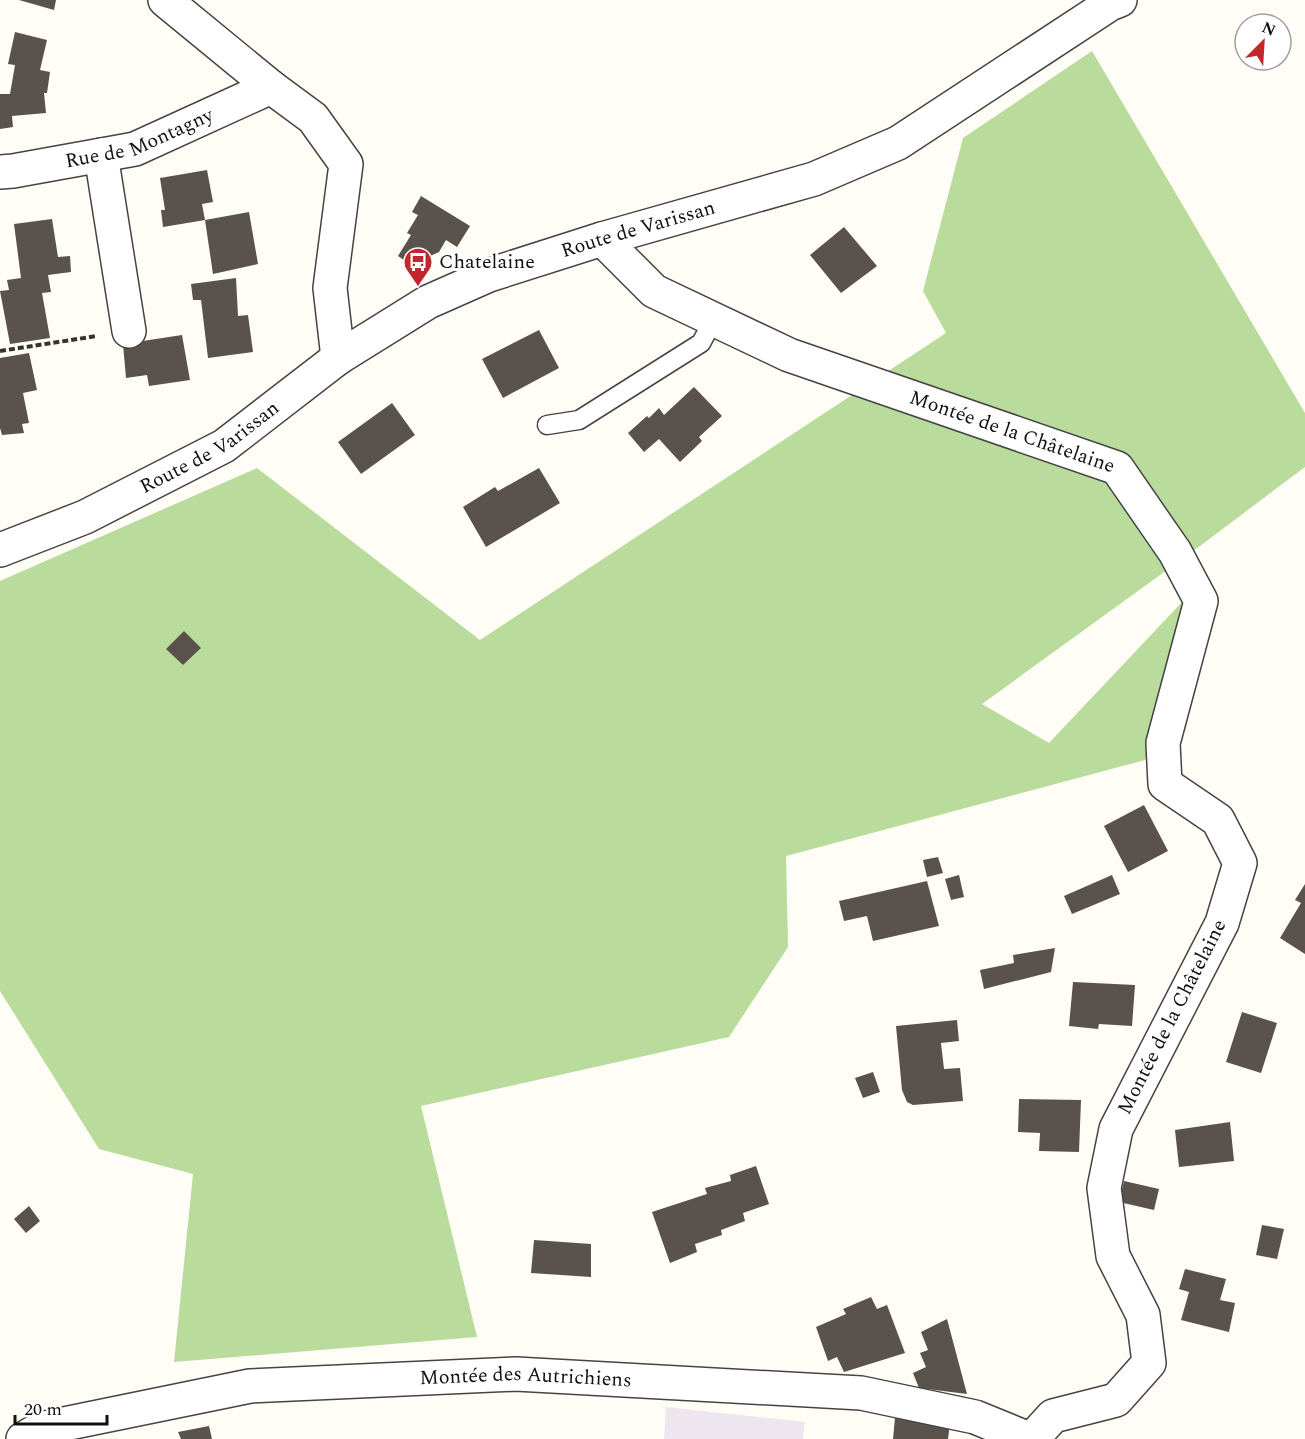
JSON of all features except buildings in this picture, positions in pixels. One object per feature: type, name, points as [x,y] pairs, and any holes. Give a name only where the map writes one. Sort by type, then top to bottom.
[{"type":"street","points":[[165,0],[271,87],[313,118],[346,164],[330,288],[338,358]]},
{"type":"street","name":"Route de Varissan","points":[[0,550],[85,517],[224,446],[338,358],[428,302],[489,275],[602,239],[814,179],[898,143],[1110,4],[1120,0]]},
{"type":"street","name":"Rue de Montagny","points":[[0,172],[135,149],[271,87]]},
{"type":"street","points":[[101,155],[129,331]]},
{"type":"street","name":"Montée de la Châtelaine","points":[[602,239],[654,291],[789,355],[1117,468],[1175,552],[1201,601],[1163,743],[1166,784],[1218,820],[1240,863],[1222,923],[1116,1129],[1104,1188],[1113,1256],[1143,1315],[1149,1363],[1116,1400],[1053,1416],[1031,1439]]},
{"type":"street","name":"Montée des Autrichiens","points":[[23,1439],[40,1429],[250,1386],[516,1374],[861,1393],[975,1417],[1031,1439]]},
{"type":"lane","points":[[547,425],[579,420],[701,343],[714,320]]},
{"type":"path","points":[[0,351],[129,331]]},
{"type":"shaded area","points":[[666,1407],[805,1422],[803,1439],[664,1439]]},
{"type":"green space","points":[[1092,51],[1305,413],[1305,467],[982,704],[1049,743],[1184,600],[1145,760],[786,856],[788,947],[729,1037],[421,1106],[477,1337],[174,1362],[193,1174],[99,1149],[0,991],[0,581],[257,468],[480,640],[946,333],[923,291],[963,138]]},
{"type":"place","name":"Chatelaine","points":[[418,288]]}]
